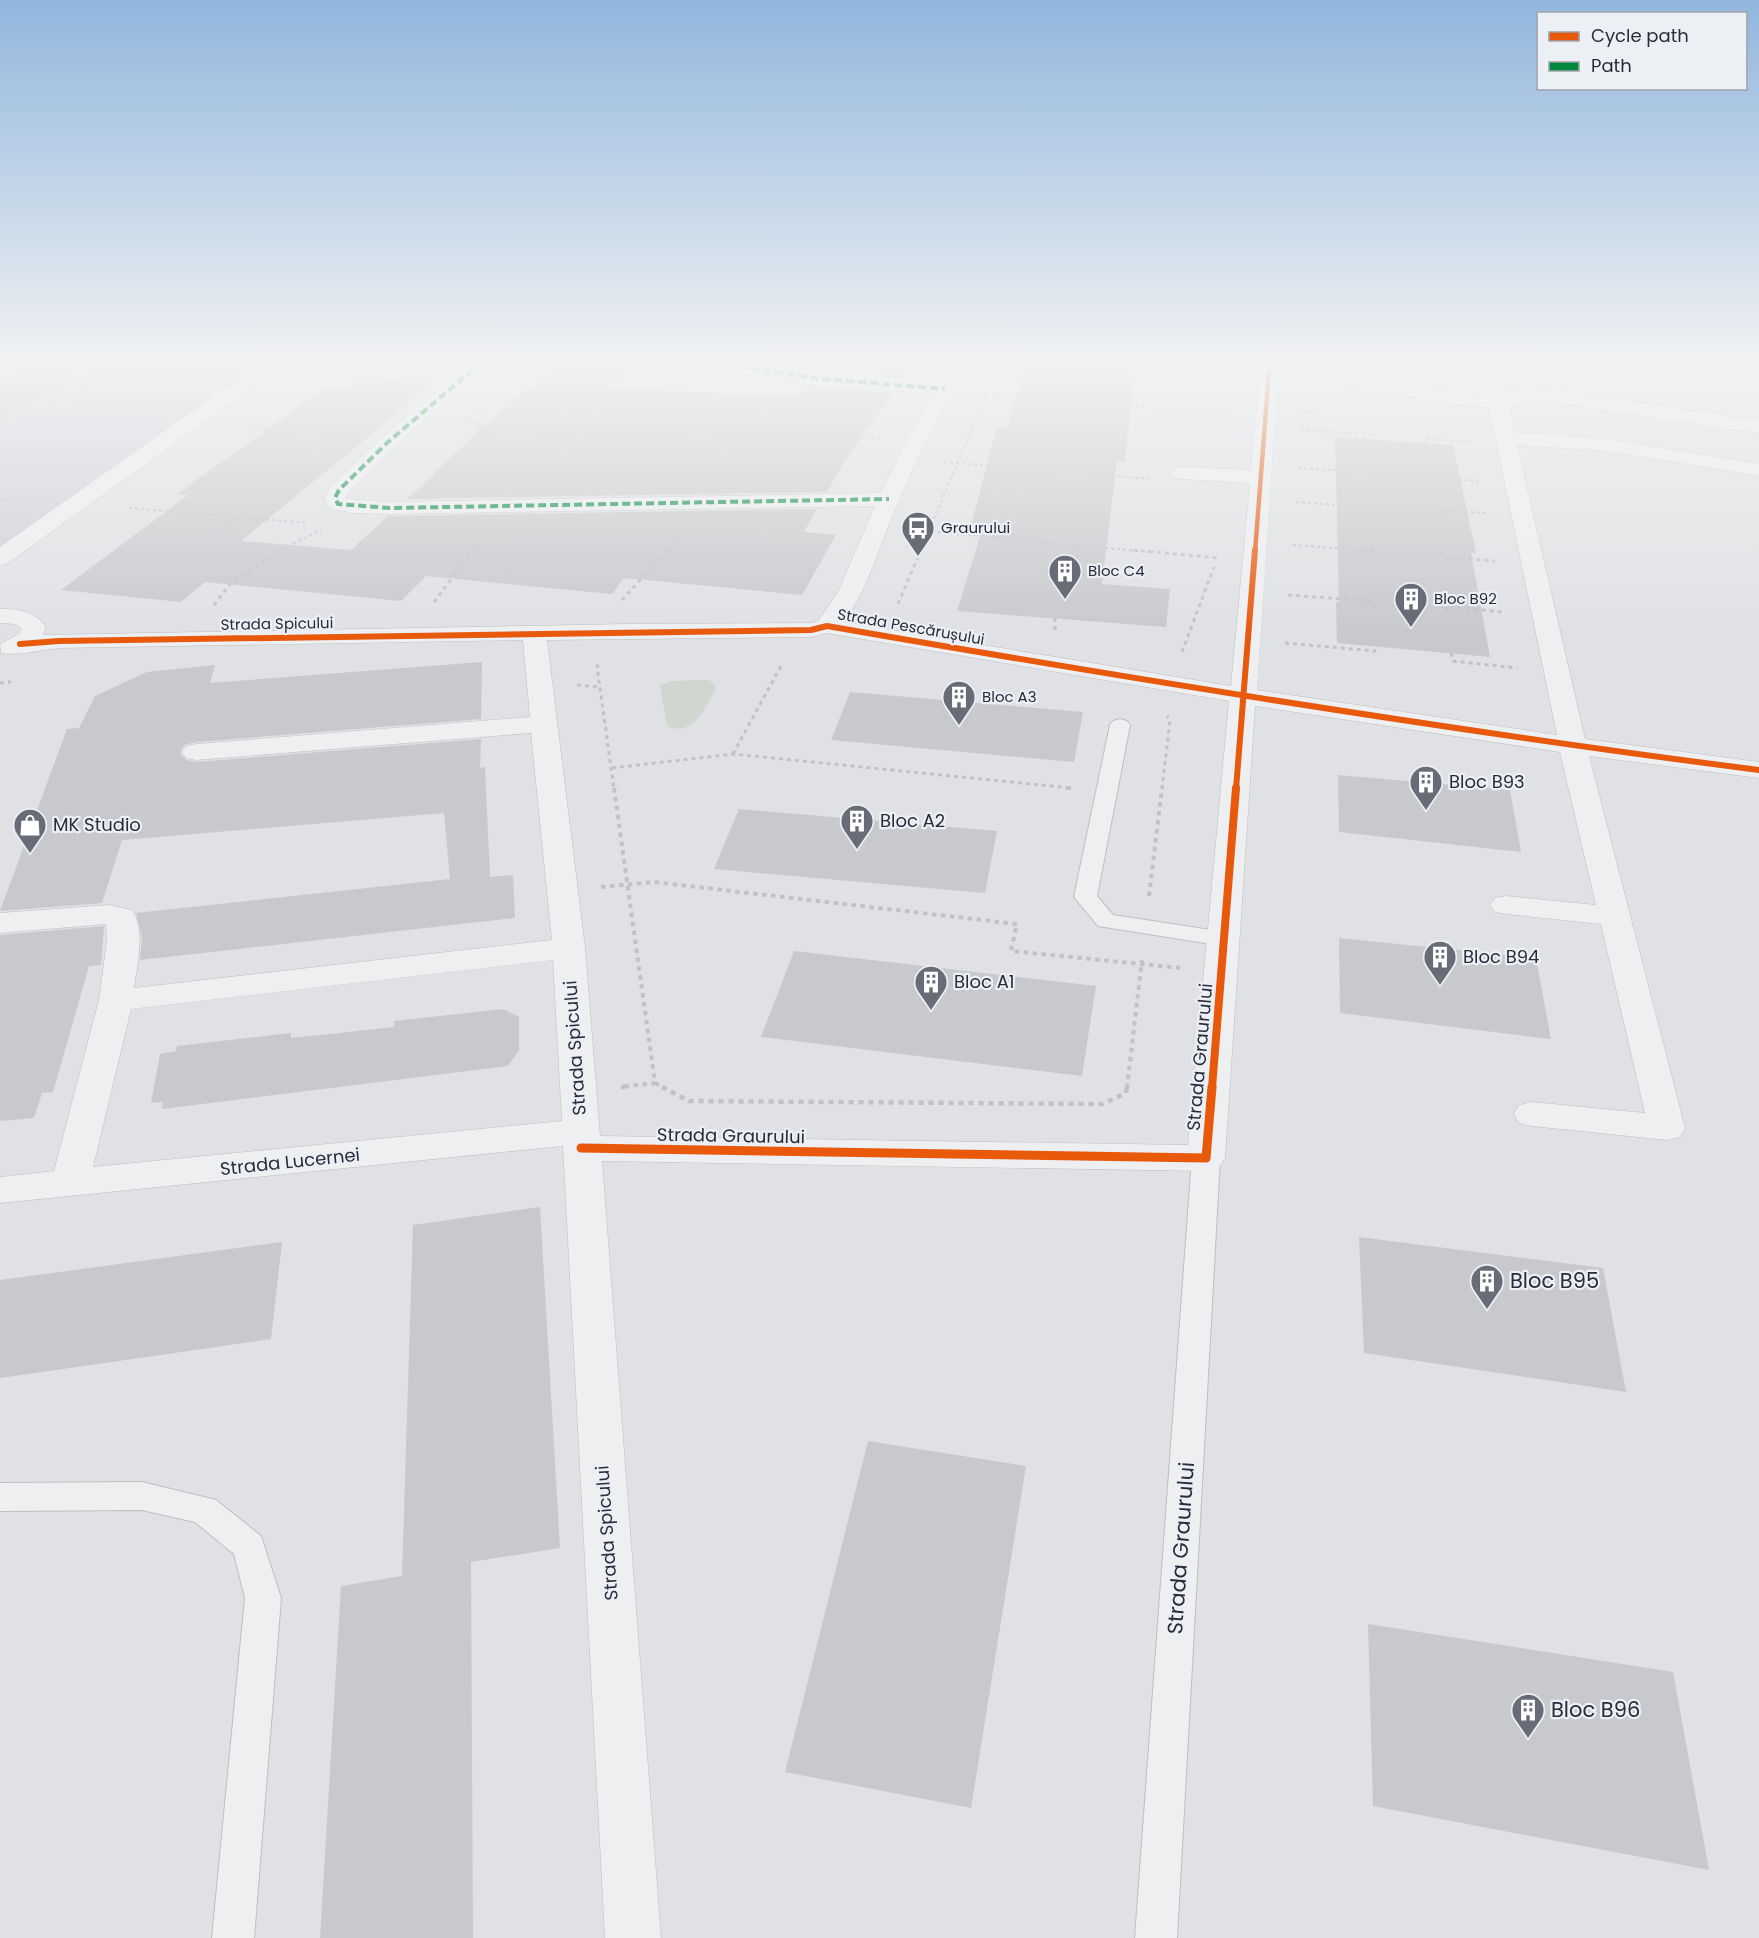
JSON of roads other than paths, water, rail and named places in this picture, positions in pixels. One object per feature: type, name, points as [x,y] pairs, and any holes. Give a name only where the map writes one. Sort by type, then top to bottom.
[{"type":"street","points":[[0,558],[148,452]]},
{"type":"street","points":[[377,452],[339,490],[335,498],[338,504],[368,508],[889,499]]},
{"type":"street","points":[[827,626],[844,603],[889,499],[913,452]]},
{"type":"street","name":"Strada Graurului","points":[[581,1140],[1206,1158],[1261,480],[1270,452]]},
{"type":"street","points":[[1509,452],[1573,747],[1667,1128],[1533,1114]]},
{"type":"street","points":[[1652,452],[1759,470]]},
{"type":"street","points":[[1181,473],[1261,480]]},
{"type":"street","points":[[0,667],[31,622],[4,613]]},
{"type":"street","name":"Strada Pescărușului","points":[[534,633],[811,630],[827,626],[1244,697],[1573,747],[1759,770]]},
{"type":"street","name":"Strada Spicului","points":[[17,642],[534,633],[569,948],[633,1938]]},
{"type":"street","points":[[196,752],[544,724]]},
{"type":"street","points":[[1506,905],[1614,916]]},
{"type":"street","points":[[0,923],[109,914],[121,917],[123,940],[116,1000],[70,1184]]},
{"type":"street","points":[[116,1000],[569,948]]},
{"type":"street","name":"Strada Lucernei","points":[[0,1190],[581,1140]]},
{"type":"lane","points":[[1120,725],[1085,897],[1106,921],[1224,939]]},
{"type":"lane","name":"Strada Graurului","points":[[1156,1938],[1206,1158]]},
{"type":"lane","points":[[0,1497],[142,1496],[204,1510],[249,1546],[263,1598],[233,1938]]},
{"type":"place","name":"Graurului","points":[[918,557]]},
{"type":"place","name":"Bloc C4","points":[[1065,600]]},
{"type":"place","name":"Bloc B92","points":[[1411,628]]},
{"type":"place","name":"Bloc A3","points":[[959,726]]},
{"type":"place","name":"Bloc B93","points":[[1426,811]]},
{"type":"place","name":"Bloc A2","points":[[857,850]]},
{"type":"place","name":"MK Studio","points":[[30,854]]},
{"type":"place","name":"Bloc B94","points":[[1440,986]]},
{"type":"place","name":"Bloc A1","points":[[931,1011]]},
{"type":"place","name":"Bloc B95","points":[[1487,1310]]},
{"type":"place","name":"Bloc B96","points":[[1528,1739]]}]
